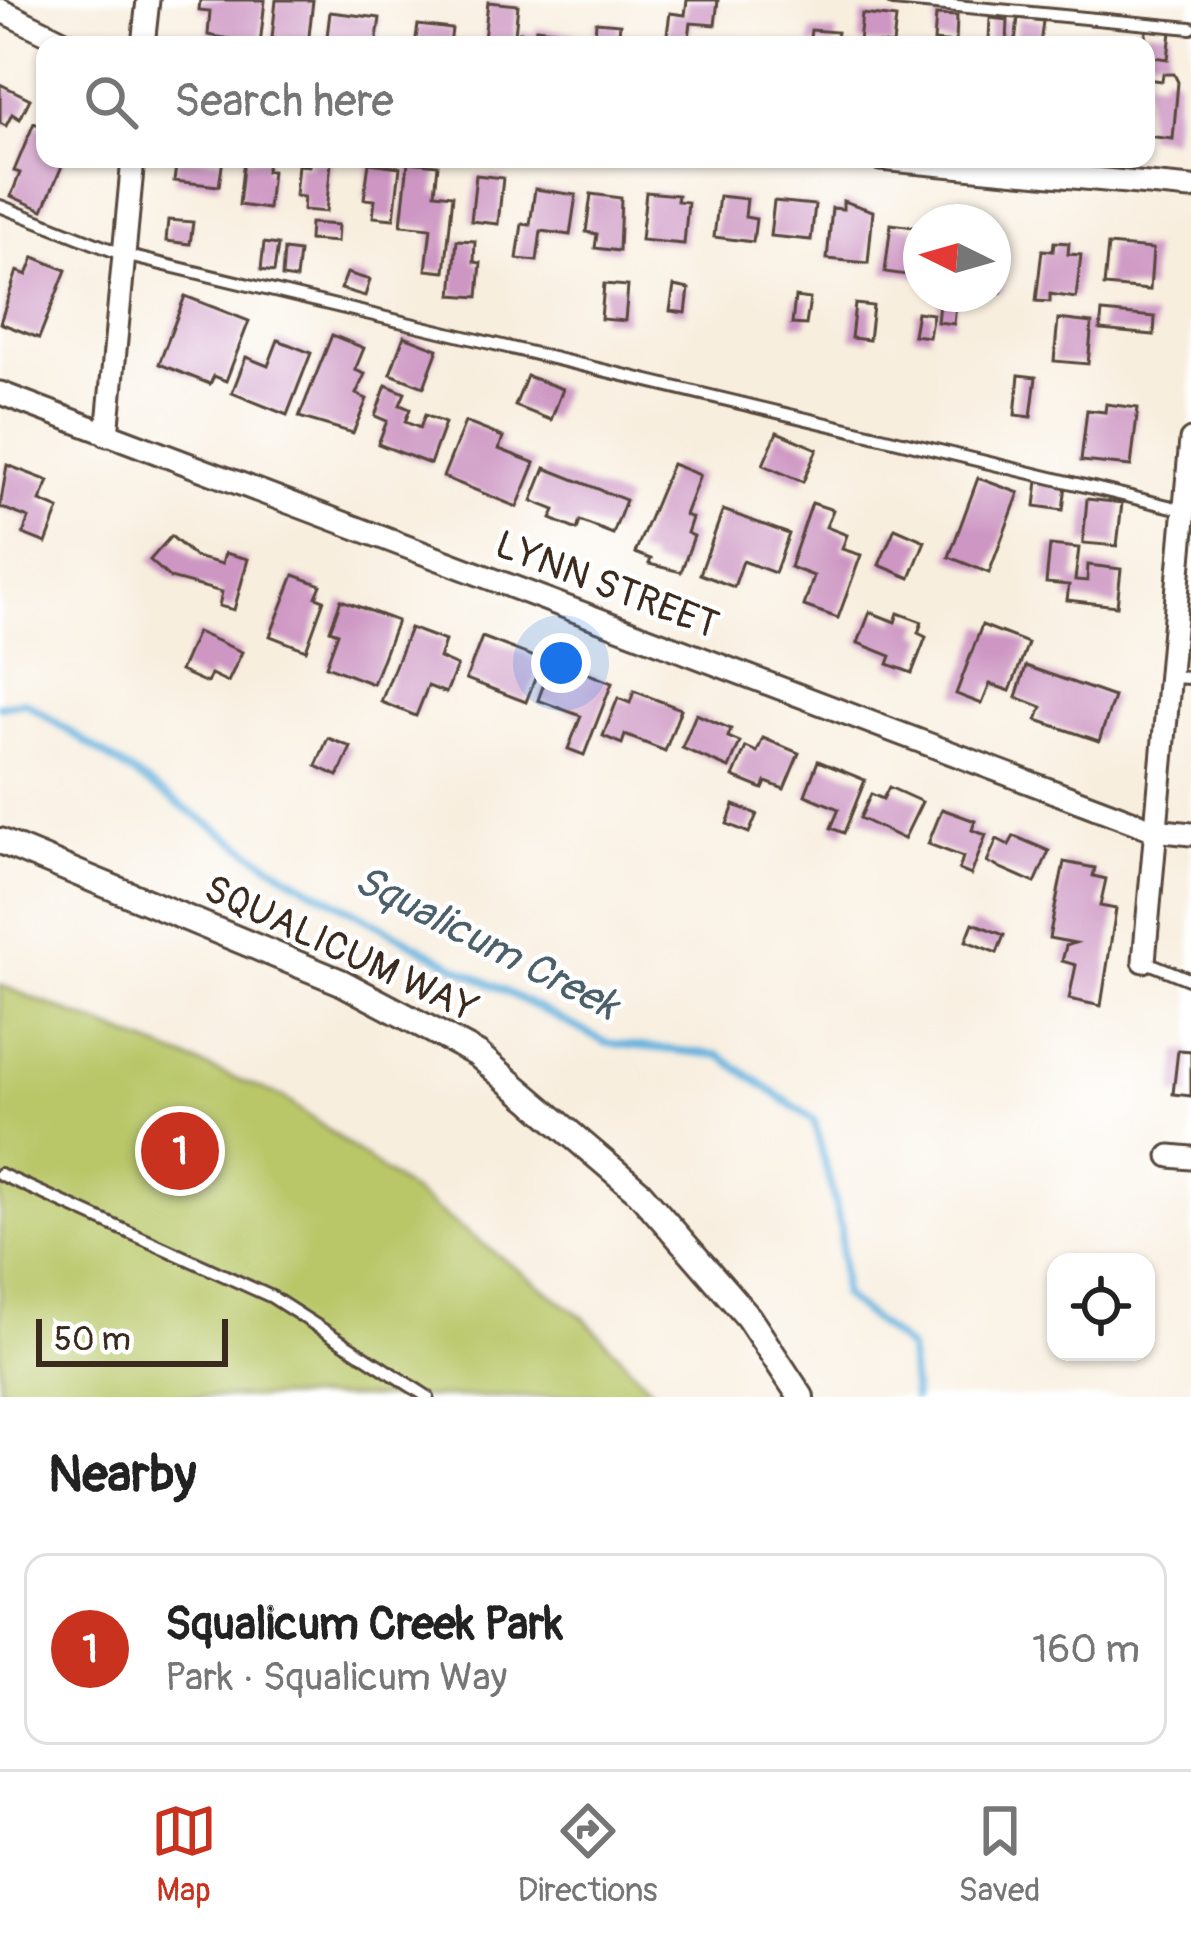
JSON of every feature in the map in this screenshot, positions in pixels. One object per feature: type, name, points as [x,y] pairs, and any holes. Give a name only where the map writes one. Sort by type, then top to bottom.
[{"type":"street","points":[[144,36],[148,0]]},
{"type":"street","points":[[0,10],[53,36]]},
{"type":"street","points":[[107,434],[132,168]]},
{"type":"street","points":[[977,168],[1191,188]]},
{"type":"street","name":"LYNN STREET","points":[[0,394],[1155,830],[1191,834]]},
{"type":"street","points":[[1144,961],[1155,830],[1180,678],[1191,440]]},
{"type":"street","name":"SQUALICUM WAY","points":[[0,841],[341,982],[477,1054],[639,1192],[748,1316],[801,1397]]},
{"type":"lane","points":[[893,0],[1191,28]]},
{"type":"lane","points":[[0,206],[124,255],[1188,511]]},
{"type":"lane","points":[[1144,961],[1191,980]]},
{"type":"lane","points":[[0,1174],[272,1297],[428,1397]]},
{"type":"green space","points":[[0,985],[283,1097],[585,1319],[658,1397],[0,1397]]},
{"type":"building","points":[[200,0],[265,0],[261,36],[208,35],[210,11],[199,10]]},
{"type":"building","points":[[276,0],[313,0],[309,36],[272,36]]},
{"type":"building","points":[[687,0],[718,0],[715,25],[691,23],[689,36],[667,36],[670,13],[685,15]]},
{"type":"building","points":[[488,2],[518,5],[515,36],[484,36]]},
{"type":"building","points":[[330,12],[380,18],[377,36],[327,36]]},
{"type":"building","points":[[862,14],[896,18],[894,36],[860,36]]},
{"type":"building","points":[[936,15],[957,16],[956,36],[934,36]]},
{"type":"building","points":[[990,18],[1008,20],[1007,36],[989,36]]},
{"type":"building","points":[[1018,18],[1043,21],[1041,36],[1016,36]]},
{"type":"building","points":[[596,22],[620,24],[619,33],[648,36],[595,36]]},
{"type":"building","points":[[418,25],[452,29],[451,36],[416,36]]},
{"type":"building","points":[[536,28],[578,33],[520,36],[520,32],[535,34]]},
{"type":"building","points":[[1146,29],[1171,31],[1168,59],[1155,57],[1155,36],[1146,36]]},
{"type":"building","points":[[811,30],[837,32],[836,36],[810,36]]},
{"type":"building","points":[[1163,74],[1174,74],[1178,82],[1173,139],[1155,137],[1155,80],[1162,81]]},
{"type":"building","points":[[0,84],[30,99],[20,119],[12,114],[6,126],[0,123]]},
{"type":"building","points":[[34,123],[36,168],[61,168],[43,210],[11,196],[20,173],[14,171]]},
{"type":"building","points":[[176,168],[222,168],[219,186],[174,181]]},
{"type":"building","points":[[243,168],[272,171],[268,209],[239,205]]},
{"type":"building","points":[[298,168],[330,168],[326,212],[303,210],[304,197],[295,196]]},
{"type":"building","points":[[368,168],[400,168],[394,219],[373,217],[375,200],[364,199]]},
{"type":"building","points":[[407,168],[438,168],[435,193],[453,195],[445,272],[426,270],[431,228],[401,225]]},
{"type":"building","points":[[476,175],[503,178],[498,224],[471,221]]},
{"type":"building","points":[[535,189],[576,195],[570,235],[541,231],[537,261],[517,259],[522,224],[530,225]]},
{"type":"building","points":[[646,192],[678,195],[677,201],[688,202],[684,244],[641,240]]},
{"type":"building","points":[[591,194],[621,198],[619,251],[595,248],[597,234],[586,232]]},
{"type":"building","points":[[719,196],[747,199],[745,217],[756,219],[753,242],[714,237]]},
{"type":"building","points":[[774,201],[815,205],[811,240],[770,236]]},
{"type":"building","points":[[843,201],[873,211],[868,263],[827,259],[832,208],[843,209]]},
{"type":"building","points":[[168,220],[193,222],[190,244],[166,241]]},
{"type":"building","points":[[310,223],[338,225],[337,242],[309,240]]},
{"type":"building","points":[[891,224],[903,226],[903,274],[885,272]]},
{"type":"building","points":[[457,240],[475,241],[474,262],[481,263],[478,297],[452,295]]},
{"type":"building","points":[[1054,242],[1069,243],[1068,254],[1081,255],[1076,298],[1050,294],[1050,302],[1036,301],[1042,250],[1053,251]]},
{"type":"building","points":[[264,243],[278,245],[274,272],[261,270]]},
{"type":"building","points":[[1108,245],[1153,249],[1150,290],[1104,286]]},
{"type":"building","points":[[284,250],[299,252],[296,279],[282,277]]},
{"type":"building","points":[[34,257],[66,270],[39,338],[0,323],[17,271],[27,275]]},
{"type":"building","points":[[347,273],[370,280],[365,296],[341,289]]},
{"type":"building","points":[[604,284],[628,286],[625,321],[601,319]]},
{"type":"building","points":[[674,286],[689,289],[686,313],[670,311]]},
{"type":"building","points":[[185,296],[249,321],[226,381],[214,376],[210,384],[159,364]]},
{"type":"building","points":[[795,297],[810,299],[806,325],[792,324]]},
{"type":"building","points":[[855,304],[873,306],[869,340],[851,338]]},
{"type":"building","points":[[917,312],[933,314],[929,337],[913,335]]},
{"type":"building","points":[[938,312],[955,312],[954,324],[937,322]]},
{"type":"building","points":[[1102,312],[1155,317],[1154,335],[1100,330]]},
{"type":"building","points":[[1058,319],[1092,323],[1088,364],[1054,361]]},
{"type":"building","points":[[332,335],[364,348],[355,370],[365,374],[356,394],[367,399],[353,433],[299,417]]},
{"type":"building","points":[[404,336],[438,349],[424,387],[390,374]]},
{"type":"building","points":[[278,340],[311,353],[287,415],[232,393],[246,357],[268,366]]},
{"type":"building","points":[[1019,375],[1036,377],[1031,417],[1015,415]]},
{"type":"building","points":[[527,376],[563,389],[551,420],[515,406]]},
{"type":"building","points":[[386,385],[405,393],[400,405],[410,409],[405,422],[420,428],[425,415],[445,423],[430,464],[378,444],[387,421],[375,416]]},
{"type":"building","points":[[1106,404],[1138,408],[1131,466],[1081,461],[1087,410],[1105,412]]},
{"type":"building","points":[[465,422],[503,437],[499,449],[535,463],[517,507],[443,477]]},
{"type":"building","points":[[777,432],[817,449],[803,482],[763,465]]},
{"type":"building","points":[[672,464],[700,475],[685,515],[692,518],[687,533],[694,536],[681,572],[649,564],[651,559],[635,553]]},
{"type":"building","points":[[7,465],[49,481],[40,501],[59,509],[46,543],[23,534],[29,518],[0,507]]},
{"type":"building","points":[[545,468],[626,500],[613,534],[580,521],[577,530],[551,519],[555,510],[532,501]]},
{"type":"building","points":[[978,478],[1019,493],[989,573],[949,557]]},
{"type":"building","points":[[1038,481],[1066,485],[1063,510],[1035,506]]},
{"type":"building","points":[[1087,499],[1122,503],[1117,546],[1083,543]]},
{"type":"building","points":[[812,503],[833,510],[826,527],[847,535],[842,549],[861,555],[838,618],[804,606],[814,576],[790,567]]},
{"type":"building","points":[[723,510],[789,534],[775,573],[743,561],[734,587],[700,574]]},
{"type":"building","points":[[895,528],[925,541],[910,578],[879,565]]},
{"type":"building","points":[[171,536],[195,557],[222,564],[225,553],[248,559],[234,610],[219,606],[222,592],[170,578],[150,560]]},
{"type":"building","points":[[1050,545],[1079,548],[1075,580],[1087,581],[1088,565],[1121,569],[1117,606],[1067,600],[1069,585],[1046,583]]},
{"type":"building","points":[[294,575],[321,585],[316,597],[324,600],[306,650],[270,636]]},
{"type":"building","points":[[341,600],[397,621],[373,684],[326,666],[338,633],[330,630]]},
{"type":"building","points":[[870,612],[895,622],[898,613],[922,622],[918,633],[926,637],[912,673],[888,664],[891,656],[858,643]]},
{"type":"building","points":[[982,625],[1028,643],[1010,691],[990,684],[982,704],[956,694]]},
{"type":"building","points":[[410,628],[445,641],[439,658],[457,666],[446,693],[428,686],[416,716],[381,702]]},
{"type":"building","points":[[197,632],[242,652],[228,682],[211,674],[207,683],[180,671]]},
{"type":"building","points":[[482,637],[542,660],[526,702],[466,679]]},
{"type":"building","points":[[561,663],[612,683],[584,755],[568,749],[581,716],[538,700],[549,670],[557,673]]},
{"type":"building","points":[[1026,666],[1114,697],[1099,741],[1037,720],[1042,707],[1016,697]]},
{"type":"building","points":[[634,691],[681,709],[665,751],[625,735],[622,744],[603,736],[618,698],[630,703]]},
{"type":"building","points":[[696,714],[731,729],[728,737],[740,742],[729,768],[682,748]]},
{"type":"building","points":[[328,738],[351,747],[338,776],[316,766]]},
{"type":"building","points":[[763,738],[799,753],[784,789],[766,782],[763,789],[733,777],[746,747],[757,752]]},
{"type":"building","points":[[818,761],[865,780],[844,833],[831,828],[839,809],[805,795]]},
{"type":"building","points":[[889,787],[922,802],[904,839],[860,818],[871,794],[883,799]]},
{"type":"building","points":[[734,805],[757,814],[749,833],[727,824]]},
{"type":"building","points":[[942,809],[975,821],[972,830],[986,835],[971,875],[959,870],[963,857],[928,844]]},
{"type":"building","points":[[1014,836],[1049,851],[1035,883],[987,862],[997,839],[1009,845]]},
{"type":"building","points":[[1064,862],[1095,868],[1093,876],[1106,879],[1100,906],[1116,909],[1101,1006],[1069,999],[1076,965],[1062,961],[1066,946],[1075,943],[1049,938]]},
{"type":"building","points":[[973,923],[1004,935],[997,953],[966,941]]},
{"type":"building","points":[[1178,1050],[1191,1051],[1191,1096],[1173,1094]]},
{"type":"waterway","name":"Squalicum Creek","points":[[0,706],[25,702],[286,875],[455,966],[607,1043],[719,1055],[814,1120],[841,1227],[843,1296],[909,1349],[914,1397]]},
{"type":"place","name":"Squalicum Creek Park","points":[[180,1151]]}]
